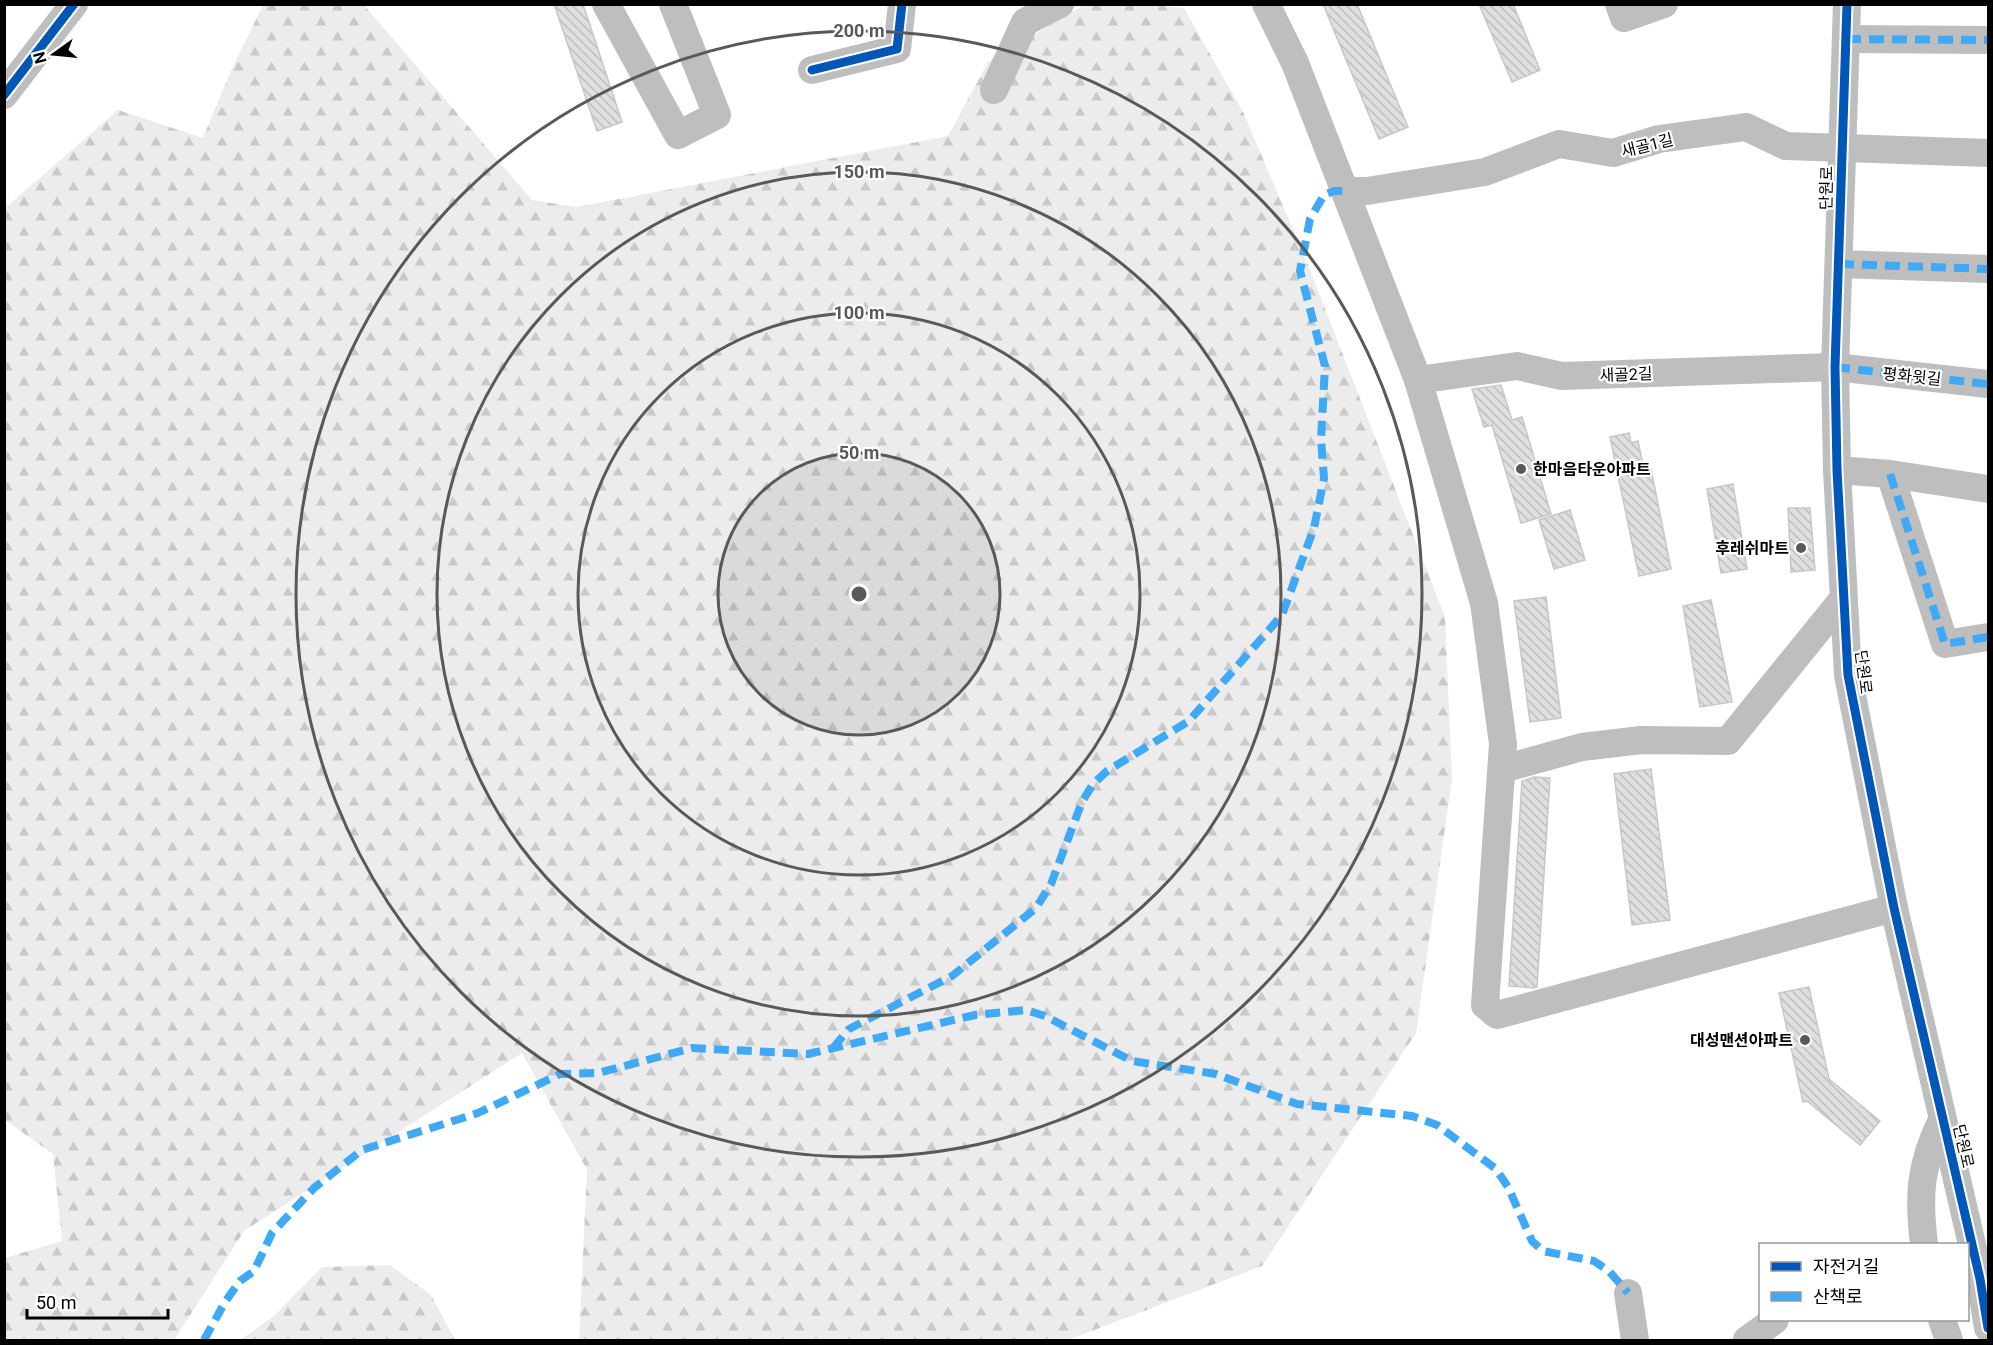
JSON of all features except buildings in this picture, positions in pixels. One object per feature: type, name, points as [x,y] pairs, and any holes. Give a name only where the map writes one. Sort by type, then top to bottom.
[{"type":"street","points":[[4,95],[74,4]]},
{"type":"street","points":[[606,4],[678,135],[717,115],[673,4]]},
{"type":"street","points":[[812,70],[897,49],[902,4]]},
{"type":"street","points":[[994,90],[1025,21],[1060,4]]},
{"type":"street","points":[[1266,4],[1295,63],[1418,380],[1484,603],[1503,744],[1485,1005],[1497,1014],[1894,908]]},
{"type":"street","points":[[1619,4],[1624,18],[1664,4]]},
{"type":"street","name":"단원로","points":[[1847,4],[1835,368],[1837,470],[1848,675],[1894,908],[1989,1328]]},
{"type":"street","points":[[1846,39],[1989,40]]},
{"type":"street","name":"새골1길","points":[[1346,191],[1367,190],[1485,172],[1559,144],[1613,153],[1659,139],[1746,127],[1786,146],[1841,149]]},
{"type":"street","points":[[1841,149],[1989,153]]},
{"type":"street","points":[[1839,264],[1989,269]]},
{"type":"street","name":"새골2길","points":[[1418,380],[1517,366],[1563,376],[1835,368]]},
{"type":"street","name":"평화윗길","points":[[1835,368],[1989,384]]},
{"type":"street","points":[[1837,470],[1890,474],[1989,489]]},
{"type":"street","points":[[1890,474],[1945,644],[1989,637]]},
{"type":"street","points":[[1502,769],[1582,747],[1641,740],[1728,741],[1843,598]]},
{"type":"street","points":[[1924,1243],[1921,1219],[1922,1174],[1932,1140],[1942,1120]]},
{"type":"street","points":[[1628,1293],[1635,1341]]},
{"type":"street","points":[[1747,1341],[1761,1328],[1773,1321]]},
{"type":"street","points":[[1941,1321],[1949,1341]]},
{"type":"green space","points":[[1138,4],[1184,8],[1244,114],[1308,265],[1445,617],[1452,779],[1416,1033],[1262,1266],[1068,1340],[579,1340],[587,1170],[522,1053],[244,1231],[174,1340],[5,1340],[5,1258],[62,1241],[53,1154],[5,1120],[4,209],[118,110],[203,138],[230,73],[263,5],[364,5],[532,200],[577,207],[948,136],[988,62],[1084,5]]},
{"type":"green space","points":[[390,1265],[431,1295],[455,1340],[240,1340],[274,1316],[322,1267]]},
{"type":"marked path","points":[[1846,39],[1988,40]]},
{"type":"marked path","points":[[833,1048],[849,1029],[952,976],[1036,908],[1051,884],[1082,802],[1093,784],[1107,771],[1189,721],[1282,615],[1314,528],[1324,478],[1321,439],[1325,366],[1300,271],[1310,219],[1324,195],[1334,191],[1346,191]]},
{"type":"marked path","points":[[1839,264],[1988,269]]},
{"type":"marked path","points":[[1835,367],[1988,384]]},
{"type":"marked path","points":[[1890,474],[1945,644],[1988,637]]},
{"type":"marked path","points":[[204,1340],[225,1302],[240,1281],[254,1271],[272,1233],[314,1188],[362,1150],[478,1113],[560,1074],[598,1073],[692,1048],[808,1054],[975,1015],[1026,1010],[1045,1016],[1132,1061],[1216,1074],[1297,1104],[1412,1116],[1437,1125],[1496,1169],[1508,1187],[1532,1241],[1543,1251],[1594,1261],[1609,1271],[1628,1293]]},
{"type":"cycle path","points":[[4,95],[74,4]]},
{"type":"cycle path","points":[[812,70],[897,49],[902,4]]},
{"type":"cycle path","points":[[1847,4],[1835,367],[1837,470],[1848,675],[1894,908],[1980,1279],[1988,1328]]},
{"type":"place","name":"한마음타운아파트","points":[[1521,469]]},
{"type":"place","name":"후레쉬마트","points":[[1801,548]]},
{"type":"place","name":"대성맨션아파트","points":[[1805,1040]]}]
